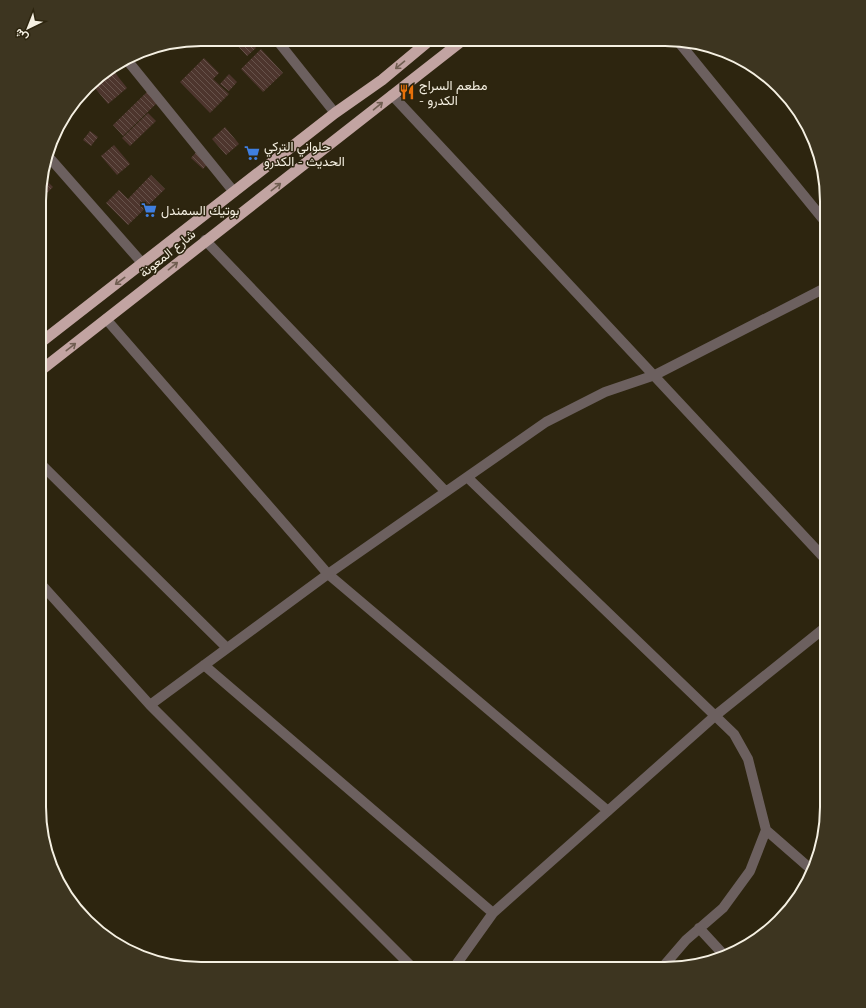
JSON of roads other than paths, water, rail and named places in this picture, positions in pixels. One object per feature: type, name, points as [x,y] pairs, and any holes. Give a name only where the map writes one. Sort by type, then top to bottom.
[{"type":"highway","name":"شارع المعونة","points":[[46,339],[335,114],[382,80],[423,46]]},
{"type":"highway","name":"شارع المعونة","points":[[46,366],[205,240],[349,131],[392,95],[455,46]]},
{"type":"street","points":[[282,46],[335,114]]},
{"type":"street","points":[[683,47],[820,215]]},
{"type":"street","points":[[130,63],[234,192]]},
{"type":"street","points":[[392,95],[655,375],[820,554]]},
{"type":"street","points":[[51,160],[143,264]]},
{"type":"street","points":[[205,240],[446,492]]},
{"type":"street","points":[[150,705],[328,574],[546,422],[605,392],[655,375],[820,291]]},
{"type":"street","points":[[106,319],[328,574],[608,811]]},
{"type":"street","points":[[46,469],[227,648]]},
{"type":"street","points":[[467,477],[716,715],[734,734],[748,759],[766,830],[808,866]]},
{"type":"street","points":[[46,591],[150,705],[407,962]]},
{"type":"street","points":[[458,962],[493,913],[716,715],[820,632]]},
{"type":"street","points":[[204,665],[493,913]]},
{"type":"street","points":[[667,962],[686,940],[723,908],[750,871],[766,830]]},
{"type":"street","points":[[699,928],[721,951]]},
{"type":"place","name":"مطعم السراج - الكدرو","points":[[407,92]]},
{"type":"place","name":"حلواني التركي الحديث - الكدرو","points":[[252,153]]},
{"type":"place","name":"بوتيك السمندل","points":[[149,210]]}]
